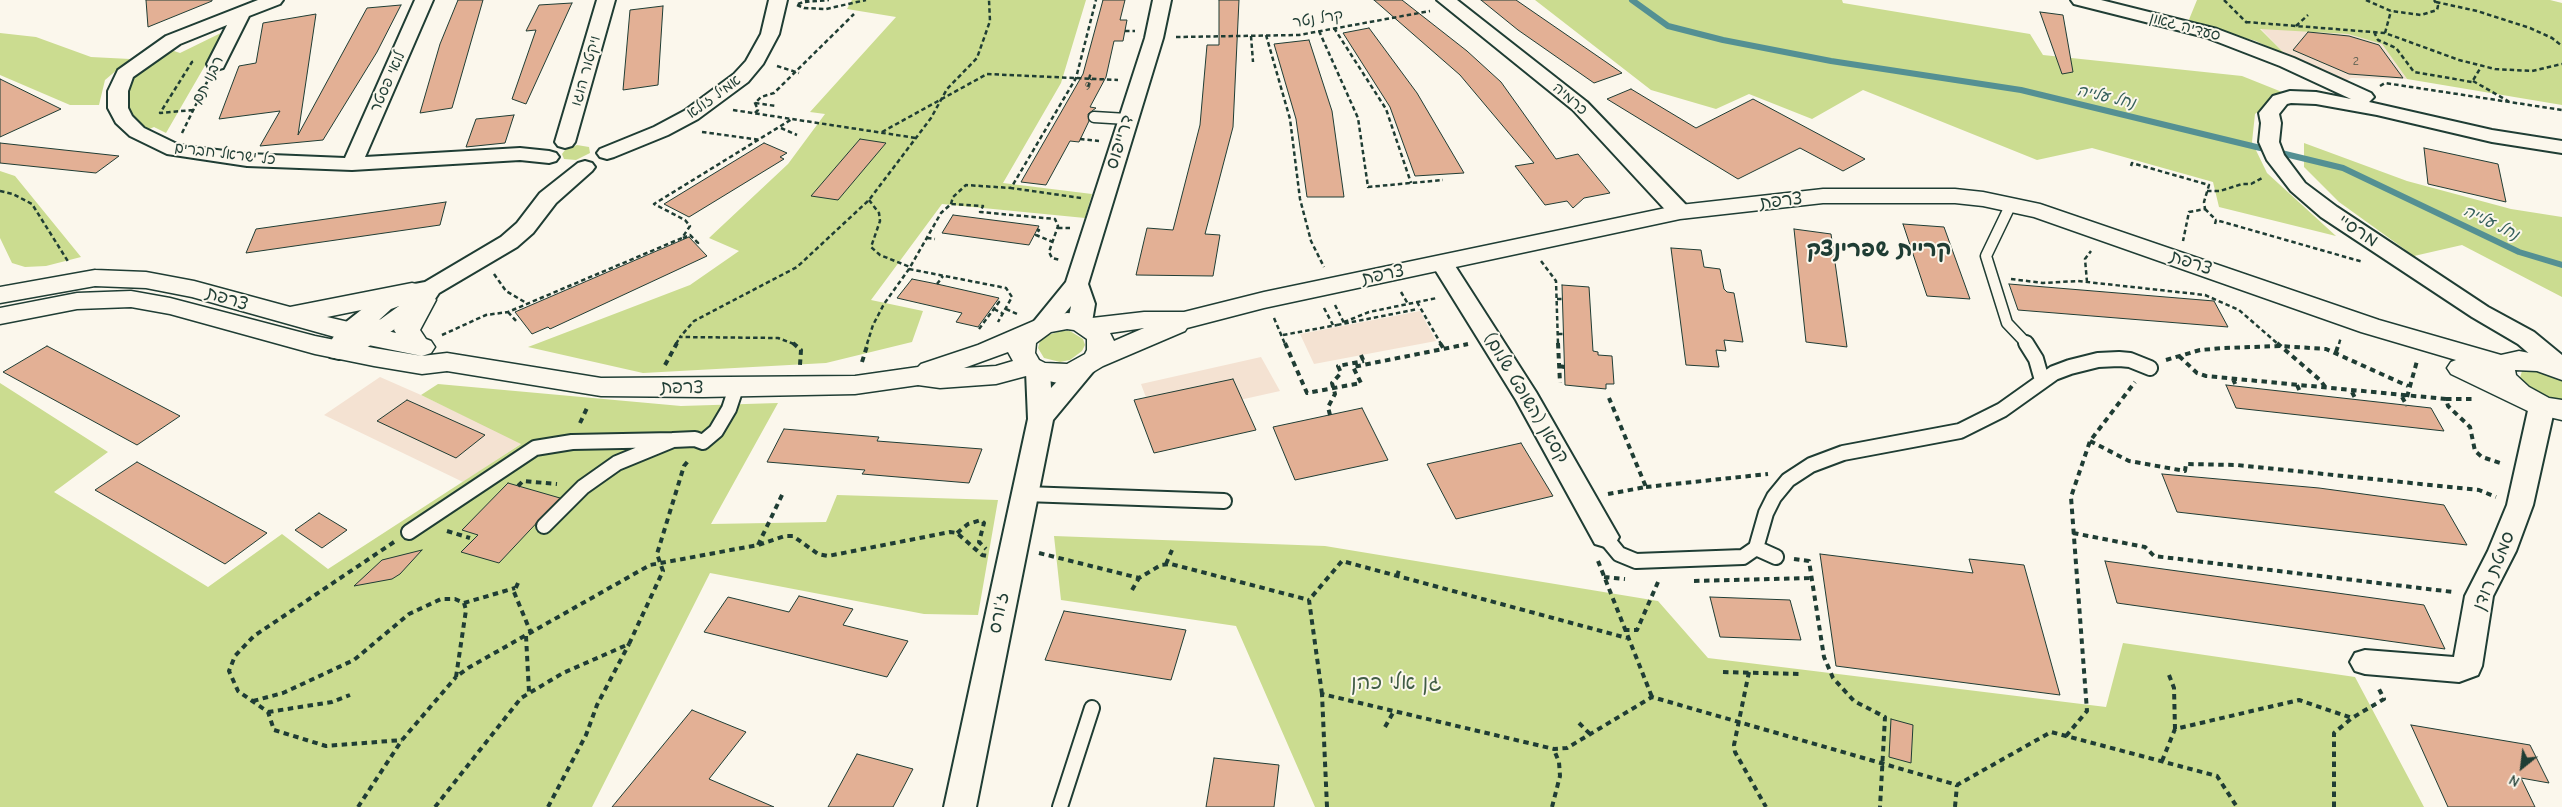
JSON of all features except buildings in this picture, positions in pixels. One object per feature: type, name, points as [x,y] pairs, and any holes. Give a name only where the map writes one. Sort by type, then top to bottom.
[{"type":"street","name":"כל ישראל חברים","points":[[274,0],[173,40],[125,74],[118,91],[118,108],[124,120],[137,132],[174,150],[247,160],[352,164],[520,154],[551,162],[568,169],[585,167]]},
{"type":"street","name":"לואי פסטר","points":[[352,164],[424,0]]},
{"type":"street","name":"ויקטור הוגו","points":[[565,142],[606,0]]},
{"type":"street","name":"אמיל זולא","points":[[597,143],[662,131],[691,115],[741,78],[754,64],[770,34],[778,0]]},
{"type":"street","name":"דרייפוס","points":[[1030,323],[1076,284],[1154,38],[1162,0]]},
{"type":"street","name":"סעדיה גאון","points":[[2080,0],[2211,33],[2287,62]]},
{"type":"street","name":"כרמיה","points":[[1451,3],[1580,106],[1680,212]]},
{"type":"street","name":"רבנו תם","points":[[218,61],[243,11]]},
{"type":"street","points":[[2287,62],[2300,77],[2303,85],[2303,97]]},
{"type":"street","name":"מרסיי","points":[[2287,62],[2410,116]]},
{"type":"street","name":"מרסיי","points":[[2562,146],[2492,136],[2346,102],[2303,97],[2280,100],[2269,113],[2271,123],[2269,142],[2274,156],[2288,177],[2329,212],[2480,312],[2526,338],[2562,370]]},
{"type":"street","points":[[352,340],[422,293],[508,242],[525,228],[548,198],[559,191],[585,167],[599,161],[597,143],[565,142],[551,151],[546,191],[548,198]]},
{"type":"street","name":"צרפת","points":[[1085,325],[1144,320],[1184,320],[1264,300],[1680,212],[1832,196],[1955,196],[2011,204],[2104,232],[2370,326],[2508,363],[2541,363],[2562,370]]},
{"type":"street","name":"קסאן (השופט שלום)","points":[[1442,263],[1565,463],[1605,537]]},
{"type":"street","name":"צרפת","points":[[0,295],[95,278],[146,280],[194,289],[284,316],[422,365],[447,362],[601,387],[736,388],[855,385],[918,376],[940,379],[996,375],[1034,368]]},
{"type":"street","points":[[1076,284],[1083,304],[1085,325]]},
{"type":"street","points":[[284,316],[422,293]]},
{"type":"street","points":[[416,346],[406,330],[422,293]]},
{"type":"street","name":"צרפת","points":[[0,316],[77,301],[132,299],[352,340],[416,346],[426,348],[447,362]]},
{"type":"street","name":"מרסיי","points":[[2480,312],[2507,342],[2508,363]]},
{"type":"street","name":"צרפת","points":[[1090,363],[1170,330],[1184,320]]},
{"type":"street","points":[[1067,321],[1085,325],[1098,334],[1101,342],[1100,351],[1090,363],[1058,374],[1034,368],[1022,354],[1021,347],[1030,323],[1067,321]]},
{"type":"street","name":"צרפת","points":[[918,376],[938,365],[987,351],[1030,323]]},
{"type":"street","name":"צרפת","points":[[2370,326],[2541,403]]},
{"type":"street","name":"ז'ורס","points":[[1041,419],[1065,387],[1090,363]]},
{"type":"street","points":[[2508,363],[2501,369],[2503,378],[2541,403]]},
{"type":"street","name":"ז'ורס","points":[[960,807],[1002,554],[1025,494],[1041,419],[1034,368]]},
{"type":"street","name":"סמטת רודן","points":[[2365,662],[2459,670],[2467,666],[2480,596],[2502,551],[2520,505],[2541,403]]},
{"type":"lane","points":[[1094,116],[1127,119]]},
{"type":"lane","points":[[2011,204],[1986,256],[2000,306],[2007,323],[2032,352],[2042,380]]},
{"type":"lane","points":[[1605,537],[1619,554],[1626,559],[1636,561],[1743,557],[1756,548],[1761,537],[1766,513],[1774,497],[1788,480],[1812,465],[1843,453],[1960,431],[2002,410],[2042,380],[2062,370],[2098,360],[2130,360],[2150,368]]},
{"type":"lane","points":[[409,532],[535,448],[572,442],[695,439],[703,442],[716,430],[729,409],[736,388]]},
{"type":"lane","points":[[544,526],[583,487],[617,463],[673,440]]},
{"type":"lane","points":[[1025,494],[1224,501]]},
{"type":"lane","points":[[1756,548],[1776,557]]},
{"type":"lane","points":[[1060,807],[1092,708]]},
{"type":"path","points":[[809,0],[797,5],[804,8],[826,9],[866,0]]},
{"type":"path","points":[[804,2],[829,0]]},
{"type":"path","points":[[664,366],[686,328],[694,321],[797,267],[826,243],[869,200],[931,118],[938,103],[980,54],[990,21],[989,0]]},
{"type":"path","points":[[1011,188],[1076,78],[1096,0]]},
{"type":"path","points":[[2366,0],[2391,11],[2412,15],[2429,14],[2437,10],[2435,1],[2477,11],[2530,28],[2552,38],[2562,46]]},
{"type":"path","name":"קרל נטר","points":[[1182,37],[1299,34],[1451,3]]},
{"type":"path","points":[[1094,7],[1100,7]]},
{"type":"path","points":[[2385,33],[2391,11]]},
{"type":"path","points":[[755,103],[761,96],[774,93],[854,14]]},
{"type":"path","points":[[2296,26],[2308,15]]},
{"type":"path","points":[[2246,22],[2385,33],[2481,67],[2520,72],[2544,70],[2562,64]]},
{"type":"path","points":[[840,28],[844,29]]},
{"type":"path","points":[[1334,28],[1386,109],[1411,183]]},
{"type":"path","points":[[1088,30],[1095,30]]},
{"type":"path","points":[[1125,31],[1131,31]]},
{"type":"path","points":[[1319,31],[1358,118],[1368,187],[1443,180]]},
{"type":"path","points":[[2374,32],[2378,40],[2396,48],[2414,72],[2473,81],[2508,101],[2510,105]]},
{"type":"path","points":[[1266,35],[1290,119],[1300,198],[1309,232],[1333,286]]},
{"type":"path","points":[[1251,36],[1253,62]]},
{"type":"path","points":[[816,51],[820,52]]},
{"type":"path","points":[[1082,54],[1088,54]]},
{"type":"path","points":[[193,110],[160,113],[192,62],[218,61]]},
{"type":"path","name":"רבנו תם","points":[[174,150],[218,61]]},
{"type":"path","points":[[781,66],[799,74]]},
{"type":"path","points":[[2473,81],[2481,67]]},
{"type":"path","points":[[1088,87],[1091,72]]},
{"type":"path","points":[[882,132],[938,103],[987,74],[1121,81]]},
{"type":"path","points":[[2377,87],[2385,83],[2562,110]]},
{"type":"path","points":[[1062,102],[1066,103]]},
{"type":"path","points":[[755,103],[776,106]]},
{"type":"path","points":[[755,103],[758,110],[755,113]]},
{"type":"path","points":[[2552,108],[2554,112]]},
{"type":"path","points":[[737,111],[916,138]]},
{"type":"path","points":[[682,238],[690,226],[685,220],[654,204],[781,128],[792,119]]},
{"type":"path","points":[[781,128],[797,135]]},
{"type":"path","points":[[699,132],[768,140]]},
{"type":"path","points":[[1043,134],[1048,135]]},
{"type":"path","points":[[1080,139],[1095,140]]},
{"type":"path","points":[[1029,158],[1034,159]]},
{"type":"path","points":[[726,161],[731,163]]},
{"type":"path","points":[[2131,166],[2132,163],[2209,185],[2205,209]]},
{"type":"path","points":[[2209,191],[2251,184],[2265,177],[2288,177]]},
{"type":"path","points":[[864,355],[879,313],[909,268],[941,212],[951,204],[953,197],[966,185],[1011,188],[1102,201]]},
{"type":"path","points":[[678,190],[683,192]]},
{"type":"path","points":[[0,192],[12,194],[32,204],[72,267],[66,282]]},
{"type":"path","points":[[869,200],[879,213],[880,221],[872,246],[880,255],[909,268],[1006,288],[1012,297],[1002,313],[998,326]]},
{"type":"path","points":[[951,204],[983,206],[976,218]]},
{"type":"path","points":[[2205,209],[2216,220],[2356,260]]},
{"type":"path","points":[[2186,239],[2189,212],[2205,209]]},
{"type":"path","points":[[980,212],[1051,218],[1057,221],[1058,228],[1050,254],[1052,258],[1059,260]]},
{"type":"path","points":[[2215,224],[2216,220]]},
{"type":"path","points":[[1058,228],[1070,228]]},
{"type":"path","points":[[1037,229],[1039,230],[1036,235],[1053,242]]},
{"type":"path","points":[[2087,282],[2085,259],[2104,232]]},
{"type":"path","points":[[2262,238],[2263,234]]},
{"type":"path","points":[[447,332],[486,315],[508,312],[540,300],[690,235],[698,243],[696,244]]},
{"type":"path","points":[[927,238],[934,239]]},
{"type":"path","points":[[2311,252],[2312,248]]},
{"type":"path","points":[[2361,266],[2362,262]]},
{"type":"path","points":[[1545,266],[1556,281],[1560,382]]},
{"type":"path","points":[[937,284],[943,276]]},
{"type":"path","points":[[1993,276],[2030,283],[2087,282],[2205,295],[2236,308],[2320,380],[2326,388]]},
{"type":"path","points":[[496,277],[506,291],[528,304]]},
{"type":"path","points":[[1337,309],[1345,324],[1369,312],[1461,293]]},
{"type":"path","points":[[1403,295],[1408,304]]},
{"type":"path","points":[[1557,299],[1562,299]]},
{"type":"path","points":[[1264,300],[1283,335],[1307,393],[1361,383],[1353,367],[1365,363]]},
{"type":"path","points":[[979,329],[999,302],[996,301]]},
{"type":"path","points":[[1417,302],[1444,349]]},
{"type":"path","points":[[994,309],[1002,313]]},
{"type":"path","points":[[1006,309],[1030,323]]},
{"type":"path","points":[[1283,335],[1418,309]]},
{"type":"path","points":[[508,312],[517,322]]},
{"type":"path","points":[[1326,312],[1335,325]]},
{"type":"path","points":[[1558,334],[1564,334]]},
{"type":"path","points":[[680,337],[765,336],[792,342],[801,350],[802,358],[793,387]]},
{"type":"path","points":[[1330,415],[1328,407],[1335,394],[1332,383],[1341,373],[1338,366],[1365,363],[1490,340]]},
{"type":"path","points":[[2066,736],[2087,711],[2088,701],[2071,497],[2090,441],[2138,378],[2150,368],[2200,350],[2280,346],[2326,349],[2408,386]]},
{"type":"path","points":[[1360,355],[1365,363]]},
{"type":"path","points":[[2179,356],[2197,373],[2233,379],[2407,397],[2446,400],[2475,399]]},
{"type":"path","points":[[2407,397],[2408,386],[2417,362]]},
{"type":"path","points":[[1559,366],[1565,367]]},
{"type":"path","points":[[2233,379],[2236,386]]},
{"type":"path","points":[[2297,386],[2301,394]]},
{"type":"path","points":[[2352,391],[2356,400]]},
{"type":"path","points":[[2402,396],[2407,406]]},
{"type":"path","points":[[1609,398],[1646,487]]},
{"type":"path","points":[[2446,400],[2448,406],[2470,427],[2475,451],[2482,457],[2527,472]]},
{"type":"path","points":[[580,424],[584,412]]},
{"type":"path","points":[[2090,441],[2129,461],[2185,471],[2186,464],[2237,465],[2478,490],[2520,505]]},
{"type":"path","points":[[548,807],[586,735],[597,705],[630,644],[663,571],[657,554],[684,466],[703,442]]},
{"type":"path","points":[[1624,491],[1767,474],[1788,480]]},
{"type":"path","points":[[518,486],[523,481],[583,487]]},
{"type":"path","points":[[758,545],[783,493]]},
{"type":"path","points":[[957,533],[968,524],[981,520],[984,523],[979,542],[1002,554],[1050,554],[1139,578]]},
{"type":"path","points":[[445,531],[470,538]]},
{"type":"path","points":[[402,740],[326,746],[274,730],[268,712],[238,691],[232,682],[229,671],[242,647],[340,577],[409,532]]},
{"type":"path","points":[[358,807],[402,740],[456,677],[468,668],[650,565],[758,545],[785,536],[793,536],[818,554],[828,556],[950,532],[957,533],[976,550]]},
{"type":"path","points":[[2073,533],[2145,546],[2154,556],[2480,596]]},
{"type":"path","points":[[1605,537],[1590,540],[1652,698]]},
{"type":"path","points":[[1132,590],[1139,578],[1166,564],[1172,550]]},
{"type":"path","points":[[1776,557],[1809,560],[1827,667],[1833,678],[1854,701],[1869,711],[1885,717],[1880,807]]},
{"type":"path","points":[[1308,600],[1342,562],[1627,638]]},
{"type":"path","points":[[1166,564],[1308,600]]},
{"type":"path","points":[[1397,576],[1400,567]]},
{"type":"path","points":[[1604,577],[1628,579]]},
{"type":"path","points":[[1687,581],[1812,578]]},
{"type":"path","points":[[1624,630],[1637,630],[1658,582],[1668,581]]},
{"type":"path","points":[[518,584],[514,592],[531,633]]},
{"type":"path","points":[[253,701],[289,690],[354,660],[409,614],[430,602],[441,598],[455,599],[464,603],[515,588]]},
{"type":"path","points":[[1308,600],[1322,694],[1327,807]]},
{"type":"path","points":[[456,677],[466,610],[464,603]]},
{"type":"path","points":[[526,636],[528,692]]},
{"type":"path","points":[[435,807],[514,704],[528,692],[564,673],[630,644]]},
{"type":"path","points":[[2334,807],[2334,733],[2352,718],[2384,699],[2365,662]]},
{"type":"path","points":[[1723,672],[1799,674]]},
{"type":"path","points":[[1749,672],[1734,745],[1735,752],[1766,807]]},
{"type":"path","points":[[2162,761],[2174,729],[2174,688],[2169,675]]},
{"type":"path","points":[[1322,694],[1554,749],[1567,748],[1652,698],[1957,785],[2051,732],[2217,776],[2237,807]]},
{"type":"path","points":[[268,712],[332,702],[350,695]]},
{"type":"path","points":[[2174,729],[2299,700],[2352,718]]},
{"type":"path","points":[[1385,727],[1394,711]]},
{"type":"path","points":[[1579,723],[1590,734]]},
{"type":"path","points":[[1552,807],[1560,776],[1559,762],[1554,749]]},
{"type":"path","points":[[1955,807],[1957,785]]},
{"type":"shaded area","points":[[2260,28],[2348,34],[2382,44],[2407,79],[2351,78],[2342,83],[2288,57]]},
{"type":"shaded area","points":[[1420,311],[1436,341],[1314,364],[1300,334]]},
{"type":"shaded area","points":[[1261,357],[1280,391],[1154,419],[1141,384]]},
{"type":"shaded area","points":[[380,377],[522,443],[463,482],[324,415]]},
{"type":"green space","points":[[852,0],[1086,0],[1061,83],[1003,183],[1092,194],[1085,218],[942,204],[871,300],[923,311],[912,342],[826,363],[643,373],[528,347],[690,285],[739,251],[709,238],[788,164],[825,114],[810,112],[896,17],[847,9]]},
{"type":"green space","points":[[1535,0],[1842,0],[1843,3],[2030,34],[2043,55],[2242,76],[2282,92],[2255,114],[2252,142],[2267,173],[2336,236],[2219,207],[2213,182],[2092,148],[2037,160],[1863,90],[1812,119],[1749,94],[1716,109],[1651,90]]},
{"type":"green space","points":[[2197,0],[2550,0],[2562,3],[2562,105],[2407,79],[2382,44],[2348,34],[2260,29],[2288,57],[2256,41],[2188,22]]},
{"type":"green space","points":[[225,31],[166,133],[154,127],[145,131],[127,117],[124,96],[131,78],[168,49],[180,53]]},
{"type":"green space","points":[[0,33],[36,37],[91,57],[130,59],[105,80],[99,105],[70,105],[0,75]]},
{"type":"green space","points":[[2304,143],[2407,181],[2511,209],[2562,217],[2562,297],[2462,245],[2414,256],[2339,202],[2304,167]]},
{"type":"green space","points":[[577,145],[589,147],[590,153],[576,160],[564,159],[562,154],[565,150]]},
{"type":"green space","points":[[0,171],[15,176],[81,257],[46,266],[25,267],[12,263],[0,238]]},
{"type":"green space","points":[[1061,331],[1070,331],[1083,339],[1085,345],[1082,351],[1070,360],[1060,362],[1044,358],[1038,348],[1040,341],[1045,336]]},
{"type":"green space","points":[[2537,370],[2562,380],[2562,401],[2553,401],[2519,381],[2522,371]]},
{"type":"green space","points":[[0,383],[108,452],[54,492],[208,587],[282,534],[328,569],[521,444],[421,395],[438,384],[681,406],[778,403],[711,524],[826,522],[837,495],[998,500],[978,615],[924,614],[710,573],[592,807],[0,807]]},
{"type":"green space","name":"גן אלי כהן","points":[[1054,536],[1325,546],[1658,601],[1708,658],[2106,707],[2123,643],[2355,677],[2424,807],[1315,807],[1236,626],[1061,600]]},
{"type":"waterway","name":"נחל עלייה","points":[[1632,0],[1668,26],[1723,40],[1831,61],[2021,90],[2343,168],[2519,252],[2562,265]]},
{"type":"district","name":"קריית שפרינצק","points":[[1879,250]]}]
